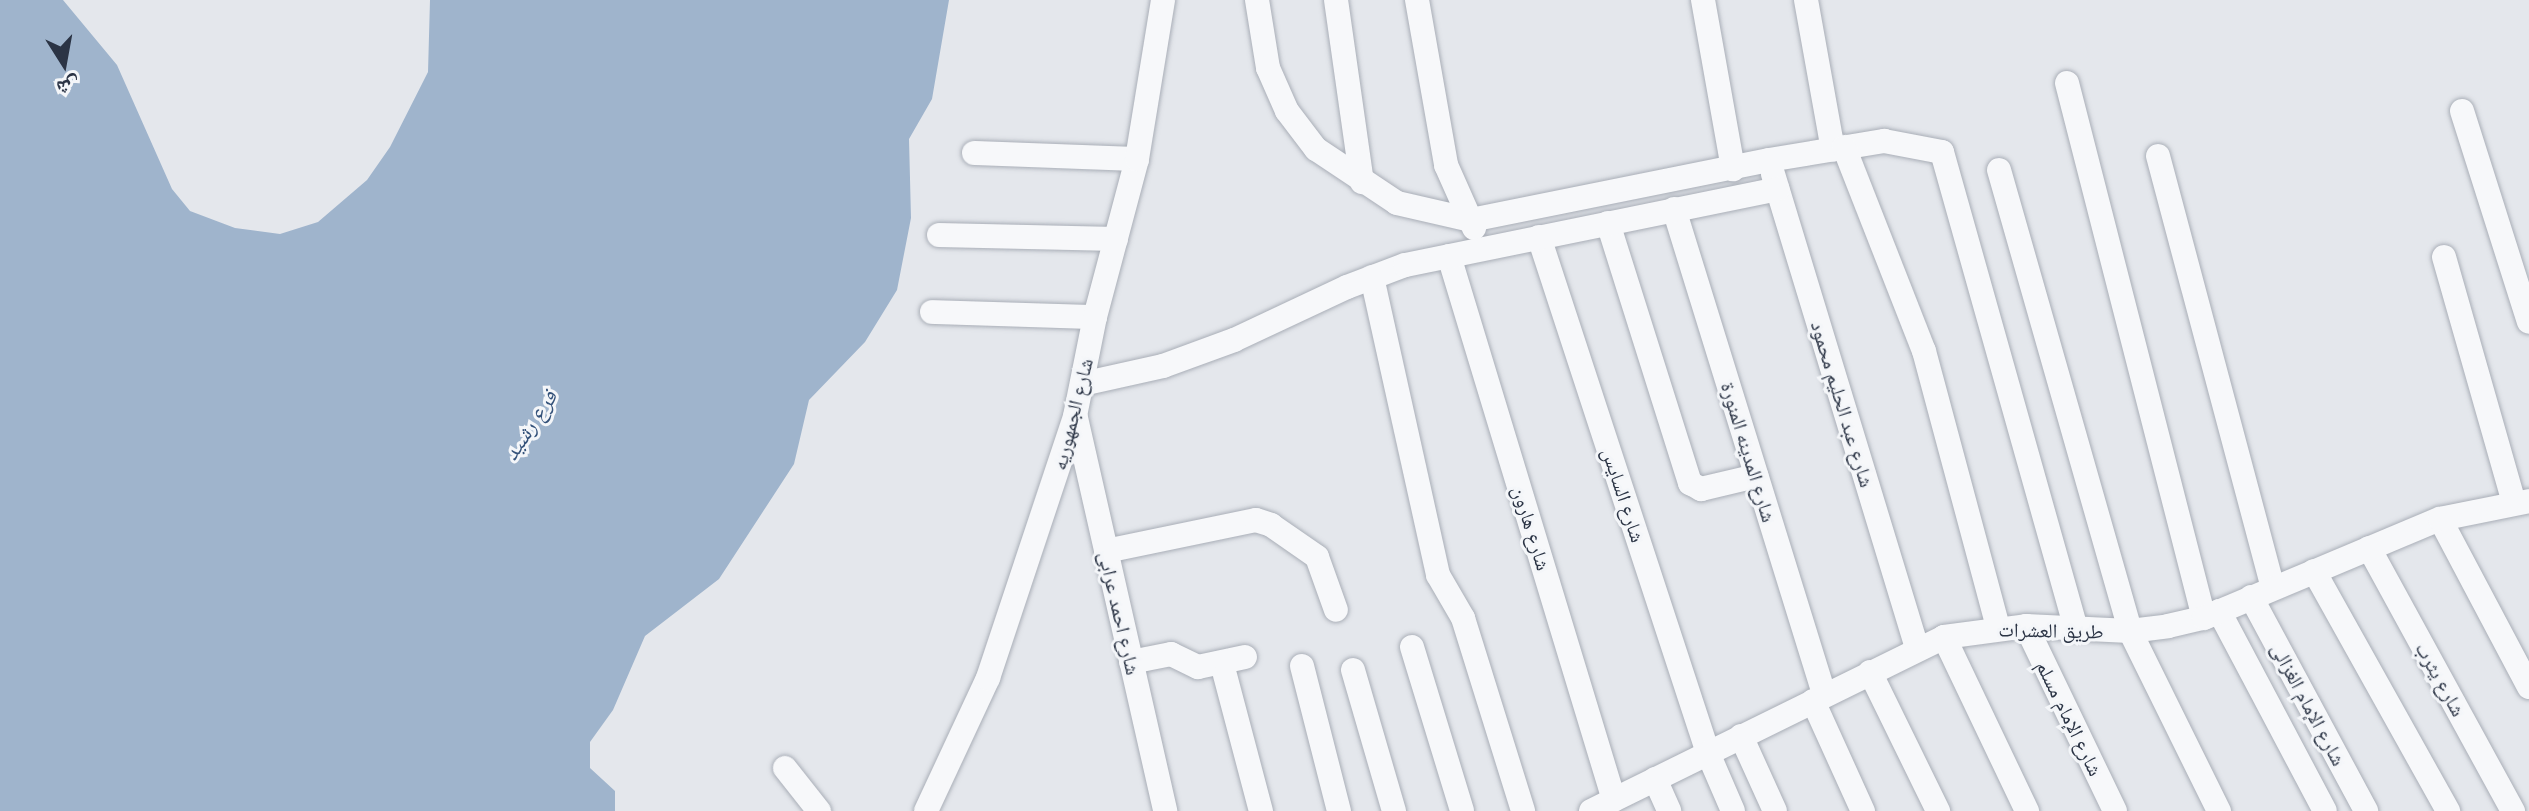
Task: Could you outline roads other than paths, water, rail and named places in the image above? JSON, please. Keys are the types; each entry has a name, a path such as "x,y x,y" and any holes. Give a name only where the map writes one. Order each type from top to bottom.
{"street":[{"name":"شارع الجمهوريه","path":"926,811 988,678 1075,416 1095,317 1137,159 1163,0"},
{"path":"1257,0 1268,68 1287,111 1316,149 1397,203 1471,220 1838,148 1895,141 1936,149 1946,158 2076,630"},
{"path":"1336,0 1362,182"},
{"path":"1417,0 1446,165 1481,250"},
{"path":"1703,0 1733,169"},
{"path":"1806,0 1838,148 1924,351 1998,627"},
{"path":"2067,83 2211,615 2325,811"},
{"path":"2462,111 2529,322"},
{"path":"974,153 1137,159"},
{"name":"شارع الإمام الغزالى","path":"2158,156 2262,593 2366,811"},
{"name":"شارع عبد الحليم محمود","path":"1769,160 1917,649"},
{"path":"1999,170 2130,631 2219,811"},
{"path":"1082,384 1163,366 1234,340 1405,265 1777,189"},
{"name":"شارع المدينه المنورة","path":"1674,209 1756,476 1819,698 1863,811"},
{"path":"1608,223 1690,483 1701,489 1756,476"},
{"path":"939,235 1116,239"},
{"name":"شارع السايس","path":"1539,237 1708,753 1733,811"},
{"name":"شارع هارون","path":"1449,256 1602,807"},
{"path":"2444,257 2521,502"},
{"path":"1372,277 1438,575 1463,618 1523,811"},
{"path":"932,312 1095,317"},
{"name":"شارع احمد عرابى","path":"1075,416 1165,811"},
{"name":"طريق العشرات","path":"1602,807 1944,637 1998,627 2026,626 2130,631 2211,615 2440,519 2521,502"},
{"path":"2440,519 2529,687"},
{"path":"1106,551 1240,520 1256,520 1271,525 1317,557 1336,610"},
{"name":"شارع يثرب","path":"2369,548 2513,811"},
{"path":"2314,571 2448,811"},
{"name":"شارع الإمام مسلم","path":"2026,626 2115,811"},
{"path":"1944,637 2027,811"},
{"path":"1412,647 1462,811"},
{"path":"1131,662 1171,654 1198,667 1245,657"},
{"path":"1302,666 1339,811"},
{"path":"1353,670 1394,811"},
{"path":"1870,672 1938,811"},
{"path":"1225,675 1261,811"},
{"path":"1741,736 1775,811"},
{"path":"785,768 819,811"},
{"path":"1655,779 1669,811"}],"water":[{"name":"فرع رشيد","path":"0,0 63,0 117,65 172,189 190,211 235,228 280,234 318,222 367,180 390,147 428,72 430,0 949,0 932,99 909,139 911,218 897,290 865,342 809,400 794,464 719,579 645,636 613,710 590,742 590,768 615,791 615,811 0,811"}]}
